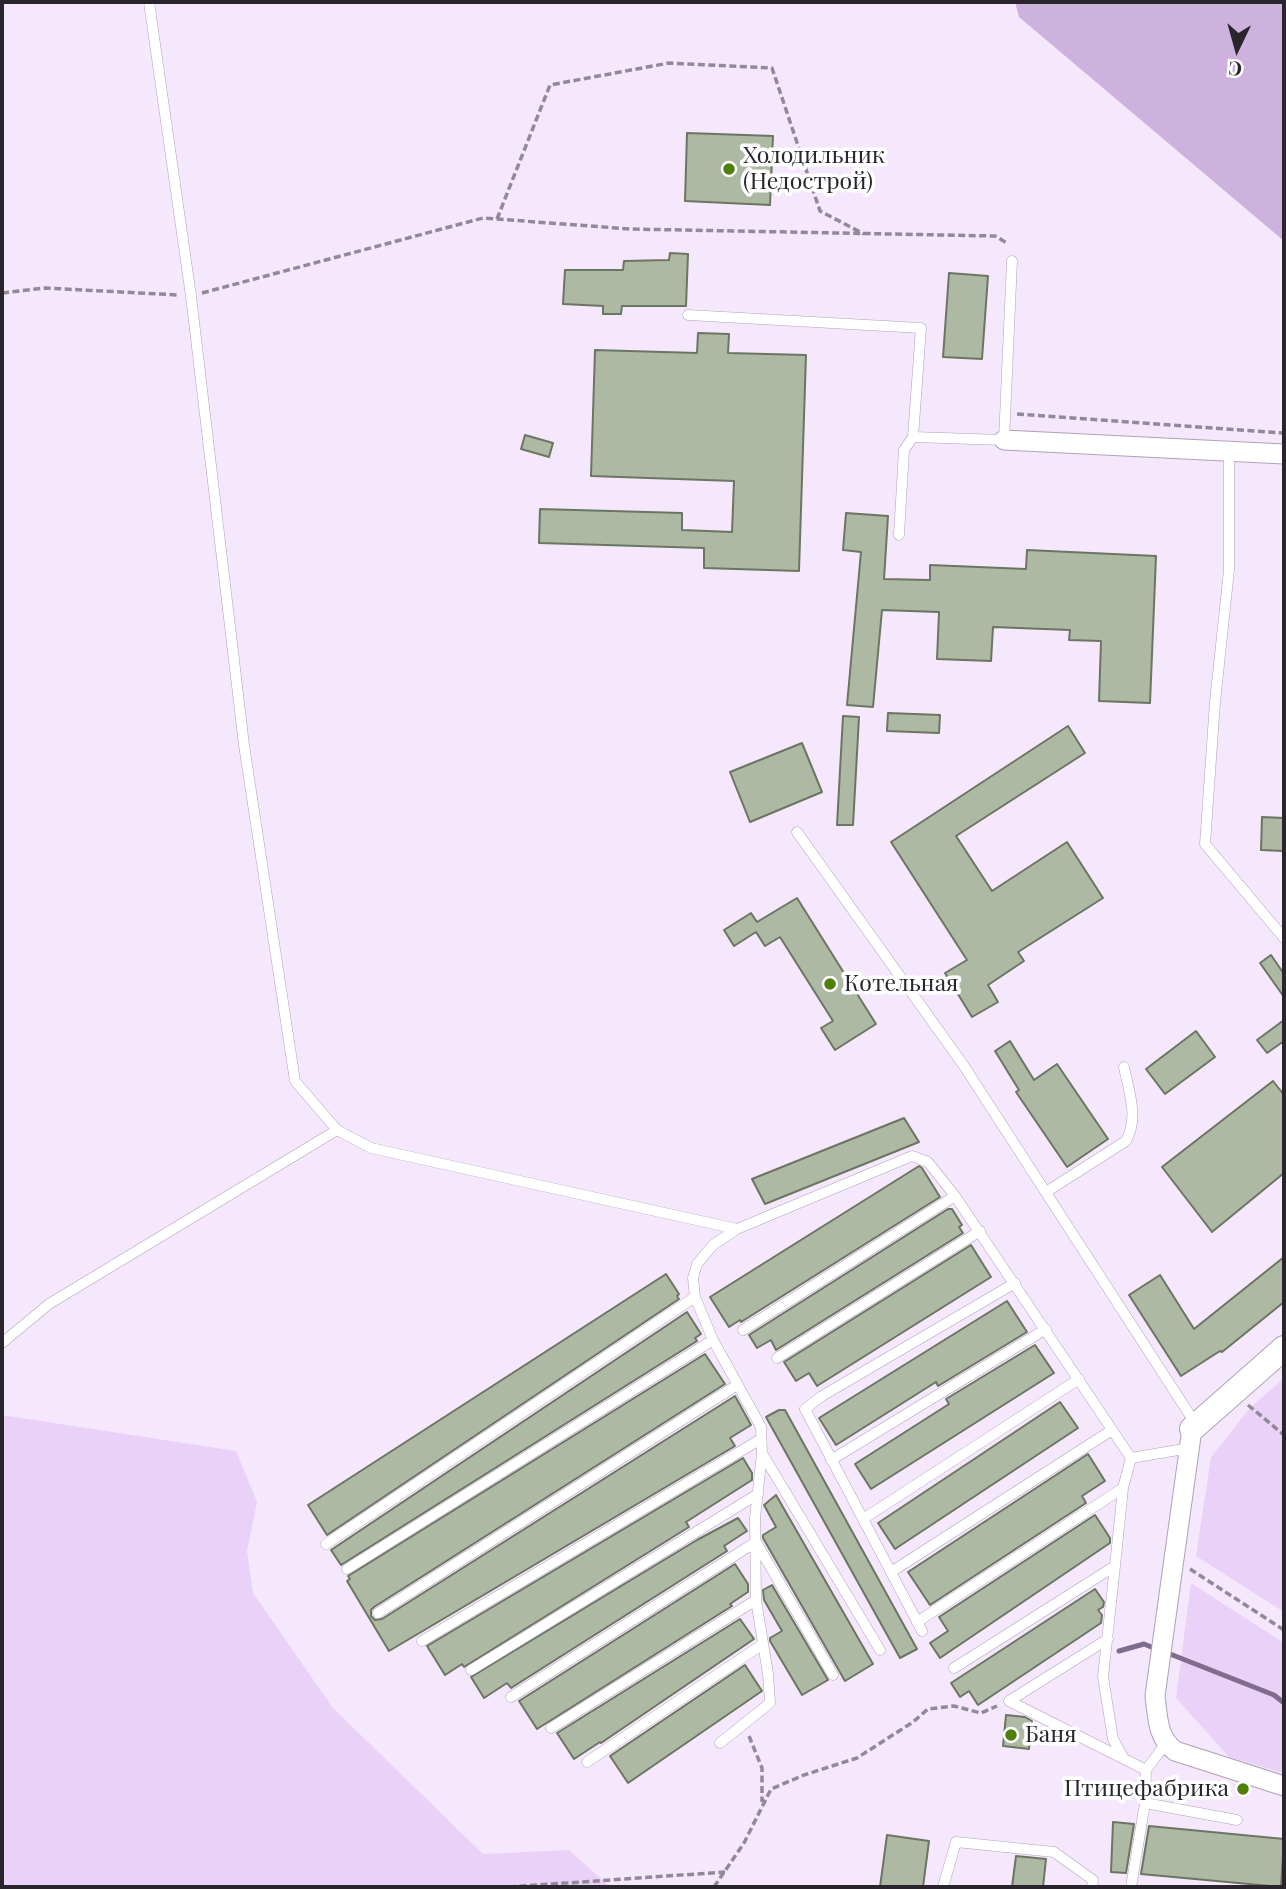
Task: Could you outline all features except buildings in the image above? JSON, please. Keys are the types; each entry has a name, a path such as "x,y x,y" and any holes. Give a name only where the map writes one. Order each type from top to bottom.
{"street":[{"path":"1004,440 1284,454"},
{"path":"1284,1348 1234,1392 1193,1434 1155,1696 1159,1731 1175,1751 1284,1786"}],"lane":[{"path":"149,2 191,296 244,745 295,1081 337,1130 371,1148 737,1229"},
{"path":"913,437 1004,440 1012,261"},
{"path":"688,315 921,328 913,437 904,450 899,535"},
{"path":"1229,452 1229,570 1215,702 1205,844 1284,938"},
{"path":"797,832 964,1066 1046,1192 1193,1434 1131,1458"},
{"path":"1046,1192 1126,1141 1132,1130 1134,1116 1124,1067"},
{"path":"2,1343 49,1304 337,1130"},
{"path":"720,1743 770,1703 756,1600 761,1427 713,1340 695,1297 693,1278 697,1264 713,1245 737,1229 912,1156 928,1162 955,1196 1131,1458 1123,1488 1103,1677 1113,1739 1124,1759"},
{"path":"743,1330 955,1196"},
{"path":"777,1359 980,1231"},
{"path":"1015,1283 822,1396 805,1409 831,1461 920,1626 1123,1488"},
{"path":"326,1544 695,1297"},
{"path":"831,1461 1046,1329"},
{"path":"347,1569 713,1340"},
{"path":"863,1519 1079,1379"},
{"path":"378,1613 737,1385"},
{"path":"891,1572 1112,1430"},
{"path":"422,1641 761,1439"},
{"path":"762,1453 880,1650"},
{"path":"471,1670 758,1494"},
{"path":"756,1542 833,1675"},
{"path":"510,1697 756,1542"},
{"path":"954,1668 1115,1566"},
{"path":"551,1728 756,1600"},
{"path":"1009,1701 1108,1639"},
{"path":"587,1762 763,1644"},
{"path":"1009,1701 1146,1770"},
{"path":"1131,1887 1145,1803 1146,1770 1166,1743"},
{"path":"1145,1803 1237,1820"},
{"path":"943,1887 956,1842 1054,1852 1093,1880 1092,1887"}],"path":[{"path":"497,219 550,85 669,63 772,68 820,212 866,234"},
{"path":"2,293 46,288 191,296 483,218 630,229 995,236 1007,243"},
{"path":"1006,414 1284,433"},
{"path":"1234,1392 1284,1435"},
{"path":"1173,1559 1284,1630"},
{"path":"714,1887 744,1843 771,1788 804,1774 858,1758 928,1709 954,1706 981,1713 1009,1701"},
{"path":"743,1725 762,1768 762,1807"},
{"path":"509,1887 725,1872"}],"shaded area":[{"path":"1015,2 1284,2 1284,241 1019,17"},
{"path":"1284,1378 1284,1612 1196,1556 1211,1457 1250,1408"},
{"path":"2,1415 236,1451 257,1502 247,1551 253,1593 333,1708 483,1854 569,1850 610,1887 2,1887"},
{"path":"1191,1583 1284,1643 1284,1773 1229,1757 1176,1698"}],"waterway":[{"path":"1119,1651 1144,1644 1156,1649"},
{"path":"1165,1652 1274,1695 1284,1703"}],"place":[{"name":"Холодильник (Недострой)","path":"729,169"},
{"name":"Котельная","path":"830,984"},
{"name":"Баня","path":"1011,1735"},
{"name":"Птицефабрика","path":"1243,1789"}]}
